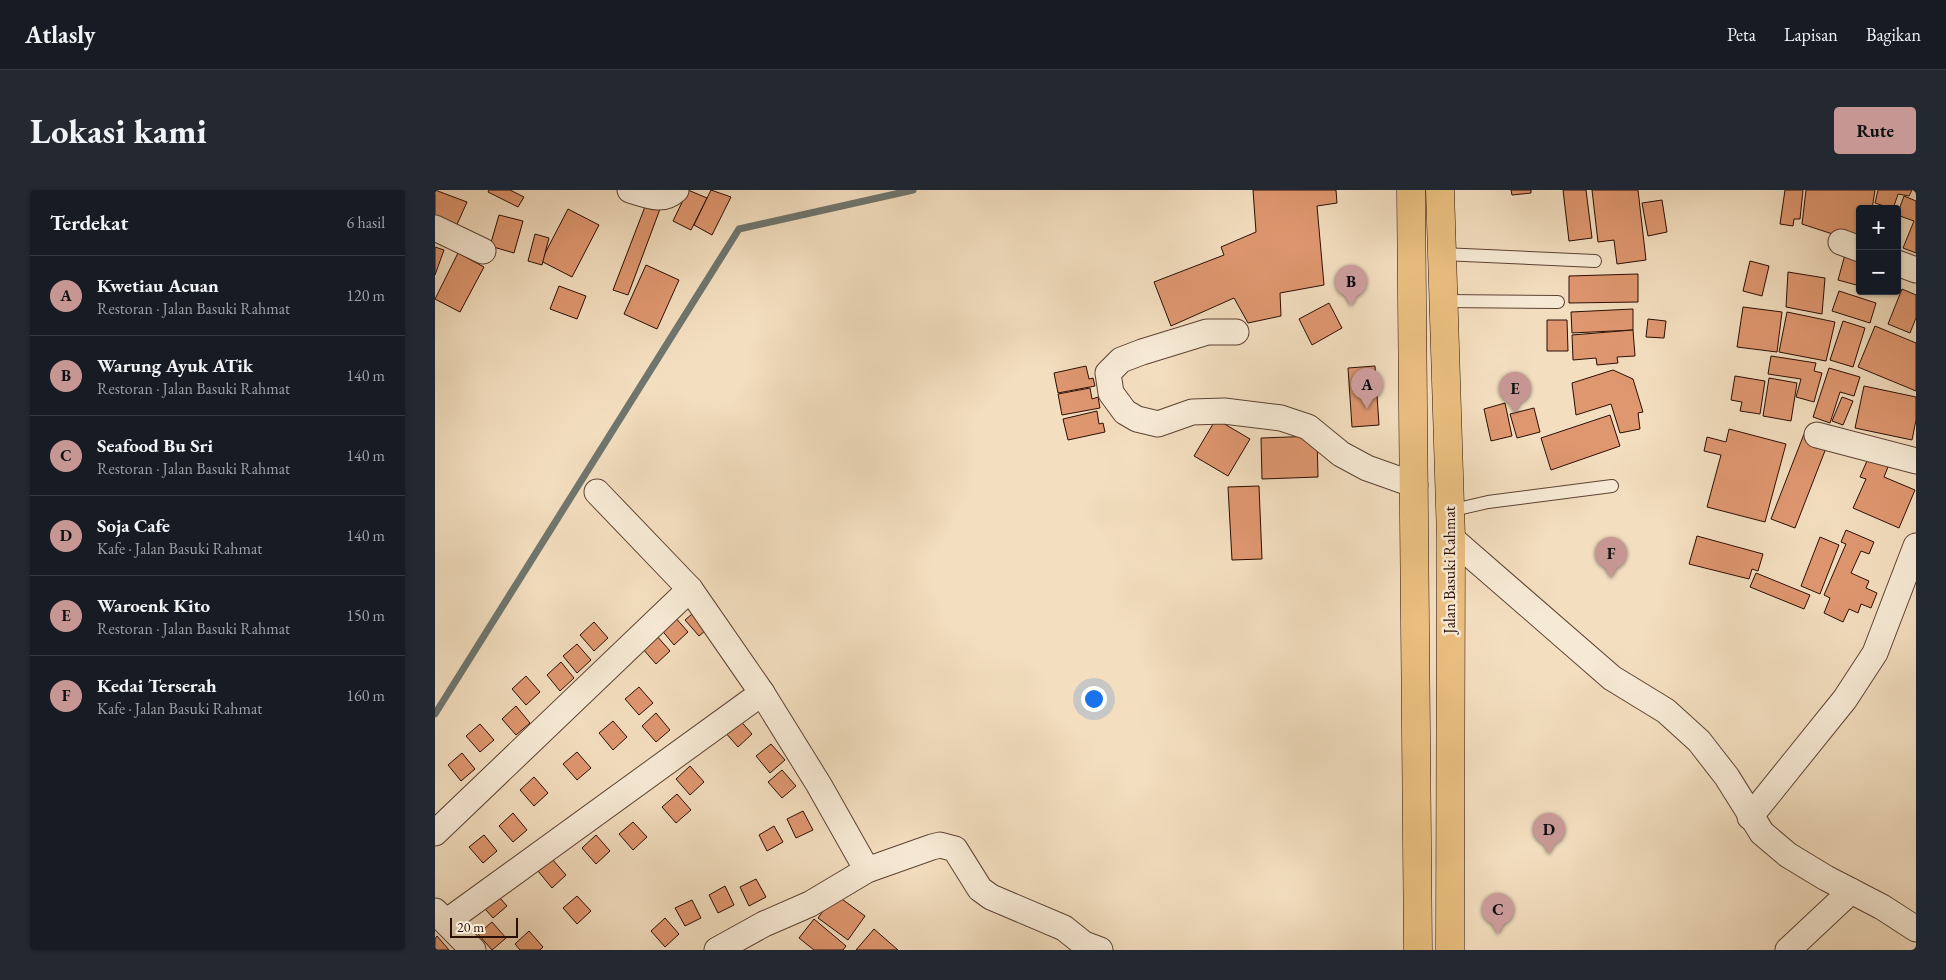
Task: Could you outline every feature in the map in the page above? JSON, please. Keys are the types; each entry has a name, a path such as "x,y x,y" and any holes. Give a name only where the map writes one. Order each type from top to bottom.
{"highway":[{"name":"Jalan Basuki Rahmat","path":"1411,190 1418,950"},
{"name":"Jalan Basuki Rahmat","path":"1440,190 1451,538 1450,950"}],"street":[{"path":"630,190 657,198 669,197 676,190"},
{"path":"435,228 483,251"},
{"path":"1901,264 1916,270"},
{"path":"1236,332 1207,332 1121,360 1108,372 1111,393 1125,412 1137,419 1158,424 1192,412 1224,411 1294,422 1308,427 1341,454 1367,468 1415,485"},
{"path":"1817,435 1916,461"},
{"path":"597,492 690,589 761,693 819,785 867,870"},
{"path":"1451,538 1612,678 1666,711 1699,741 1727,777 1762,833 1788,856 1882,906 1916,929"},
{"path":"1751,817 1845,699 1870,660 1914,558"},
{"path":"435,833 690,589"},
{"path":"473,950 440,916 761,693"},
{"path":"717,950 764,924 809,904 867,870 932,847 948,846 955,849 980,889 991,897 1064,928 1089,948"},
{"path":"1788,950 1851,891"}],"lane":[{"path":"1442,254 1595,261"},
{"path":"1444,301 1558,302"},
{"path":"1449,511 1488,502 1612,486"}],"building":[{"path":"435,190 467,202 455,229 435,221"},
{"path":"489,190 510,190 524,197 518,207 488,192"},
{"path":"688,190 707,198 691,230 673,221"},
{"path":"711,190 731,197 712,235 694,225"},
{"path":"1253,190 1336,190 1337,203 1317,206 1324,285 1280,293 1281,316 1248,323 1234,298 1171,326 1154,282 1224,255 1221,247 1256,232"},
{"path":"1511,190 1531,190 1531,193 1512,195"},
{"path":"1563,190 1586,190 1592,238 1569,241"},
{"path":"1592,190 1638,190 1646,260 1617,264 1614,240 1598,242"},
{"path":"1785,190 1803,190 1800,219 1794,219 1793,226 1780,224"},
{"path":"1806,190 1875,190 1873,205 1856,205 1856,242 1802,224"},
{"path":"1878,190 1912,190 1909,196 1898,194 1894,205 1875,203"},
{"path":"1904,196 1916,201 1916,253 1903,248 1914,221 1901,216 1901,205"},
{"path":"1662,200 1667,232 1648,236 1642,203"},
{"path":"646,204 660,209 628,295 613,290"},
{"path":"568,209 599,225 572,277 541,261"},
{"path":"499,215 523,221 514,253 490,246"},
{"path":"535,234 549,238 542,265 528,261"},
{"path":"435,247 444,250 435,275"},
{"path":"1846,251 1856,253 1856,285 1838,280"},
{"path":"458,253 484,267 460,312 435,299"},
{"path":"1750,261 1769,266 1762,296 1743,291"},
{"path":"646,265 679,280 657,329 624,314"},
{"path":"1788,272 1825,278 1822,314 1786,307"},
{"path":"1638,274 1638,302 1569,303 1569,276"},
{"path":"559,286 586,296 577,319 550,309"},
{"path":"1902,289 1916,295 1916,318 1910,333 1888,324"},
{"path":"1839,291 1876,303 1870,323 1832,311"},
{"path":"1329,303 1342,328 1312,345 1299,319"},
{"path":"1743,307 1782,312 1777,352 1737,347"},
{"path":"1633,309 1633,330 1572,333 1571,312"},
{"path":"1787,312 1835,322 1826,361 1779,352"},
{"path":"1648,319 1666,321 1664,338 1646,337"},
{"path":"1547,320 1567,320 1568,351 1547,351"},
{"path":"1843,321 1865,328 1853,367 1830,360"},
{"path":"1875,326 1916,343 1916,391 1858,367"},
{"path":"1633,330 1635,356 1617,357 1618,363 1597,365 1596,358 1573,360 1572,335"},
{"path":"1771,356 1816,363 1814,371 1822,373 1814,402 1796,397 1801,379 1768,374"},
{"path":"1086,366 1089,379 1093,378 1095,386 1058,393 1054,373"},
{"path":"1375,366 1379,425 1352,427 1348,368"},
{"path":"1829,368 1860,377 1854,396 1840,392 1830,423 1813,417"},
{"path":"1613,370 1633,379 1643,412 1638,413 1640,429 1620,433 1611,404 1576,415 1572,383"},
{"path":"1735,376 1765,381 1760,414 1740,411 1742,402 1731,400"},
{"path":"1769,378 1797,383 1791,421 1763,416"},
{"path":"1864,386 1916,397 1916,420 1912,440 1855,428"},
{"path":"1090,388 1092,399 1098,397 1100,408 1062,415 1058,394"},
{"path":"1842,397 1853,401 1843,425 1832,421"},
{"path":"1505,403 1512,436 1491,441 1484,409"},
{"path":"1534,408 1540,432 1517,438 1510,414"},
{"path":"1097,411 1099,424 1103,423 1105,432 1068,440 1063,419"},
{"path":"1610,415 1620,446 1551,470 1541,438"},
{"path":"1216,419 1250,439 1228,476 1194,456"},
{"path":"1729,429 1786,444 1765,522 1707,507 1721,455 1704,451 1707,437 1726,442"},
{"path":"1804,434 1828,443 1795,528 1771,519"},
{"path":"1317,436 1318,477 1262,479 1261,438"},
{"path":"1870,454 1890,462 1884,477 1915,490 1899,528 1853,508 1866,479 1860,477"},
{"path":"1259,486 1262,559 1232,560 1228,487"},
{"path":"1846,530 1874,542 1869,554 1861,551 1851,573 1869,581 1866,588 1877,593 1871,608 1861,604 1858,613 1849,609 1843,622 1824,613 1830,598 1824,595 1846,544 1841,542"},
{"path":"1697,536 1763,554 1758,571 1752,569 1749,579 1689,564"},
{"path":"1820,537 1839,545 1820,594 1801,586"},
{"path":"1756,573 1810,595 1804,609 1750,587"},
{"path":"699,608 713,624 699,636 685,620"},
{"path":"674,616 688,632 674,645 660,628"},
{"path":"594,622 608,638 594,651 580,635"},
{"path":"656,635 670,651 656,664 642,648"},
{"path":"577,644 591,660 577,673 563,656"},
{"path":"561,662 574,678 560,691 547,675"},
{"path":"526,676 540,692 526,705 512,689"},
{"path":"639,687 653,703 639,715 625,699"},
{"path":"516,706 530,723 516,735 502,719"},
{"path":"656,713 670,730 656,742 642,726"},
{"path":"738,718 752,734 738,747 724,731"},
{"path":"613,721 627,737 613,750 599,733"},
{"path":"480,724 494,740 480,752 466,736"},
{"path":"771,744 785,760 770,773 756,756"},
{"path":"577,752 591,768 577,780 563,764"},
{"path":"462,753 475,769 461,781 448,765"},
{"path":"690,766 704,782 690,795 676,779"},
{"path":"782,770 796,786 782,798 768,782"},
{"path":"534,777 548,793 534,806 520,790"},
{"path":"677,794 691,810 676,823 662,807"},
{"path":"803,811 813,830 796,838 787,819"},
{"path":"513,813 527,830 513,842 499,826"},
{"path":"633,822 647,837 633,850 619,834"},
{"path":"774,826 783,842 767,851 759,835"},
{"path":"484,835 497,851 483,863 469,847"},
{"path":"596,835 610,851 596,864 582,848"},
{"path":"552,859 566,875 552,888 538,871"},
{"path":"756,879 766,897 749,906 740,887"},
{"path":"725,886 734,905 718,913 709,895"},
{"path":"493,890 507,906 493,918 479,902"},
{"path":"835,894 865,916 848,940 818,918"},
{"path":"577,896 591,911 577,924 563,908"},
{"path":"692,900 701,918 685,926 675,908"},
{"path":"665,918 679,934 665,947 651,931"},
{"path":"814,919 846,946 843,950 814,950 799,938"},
{"path":"492,922 506,938 492,950 478,934"},
{"path":"874,929 898,950 856,950"},
{"path":"529,931 543,947 540,950 520,950 515,944"},
{"path":"437,936 449,950 435,950 435,939"}],"waterway":[{"path":"435,714 739,229 913,190"}],"place":[{"name":"Warung Ayuk ATik","path":"1351,306"},
{"name":"Kwetiau Acuan","path":"1367,409"},
{"name":"Waroenk Kito","path":"1515,413"},
{"name":"Kedai Terserah","path":"1611,578"},
{"name":"Soja Cafe","path":"1549,854"},
{"name":"Seafood Bu Sri","path":"1498,934"}]}
